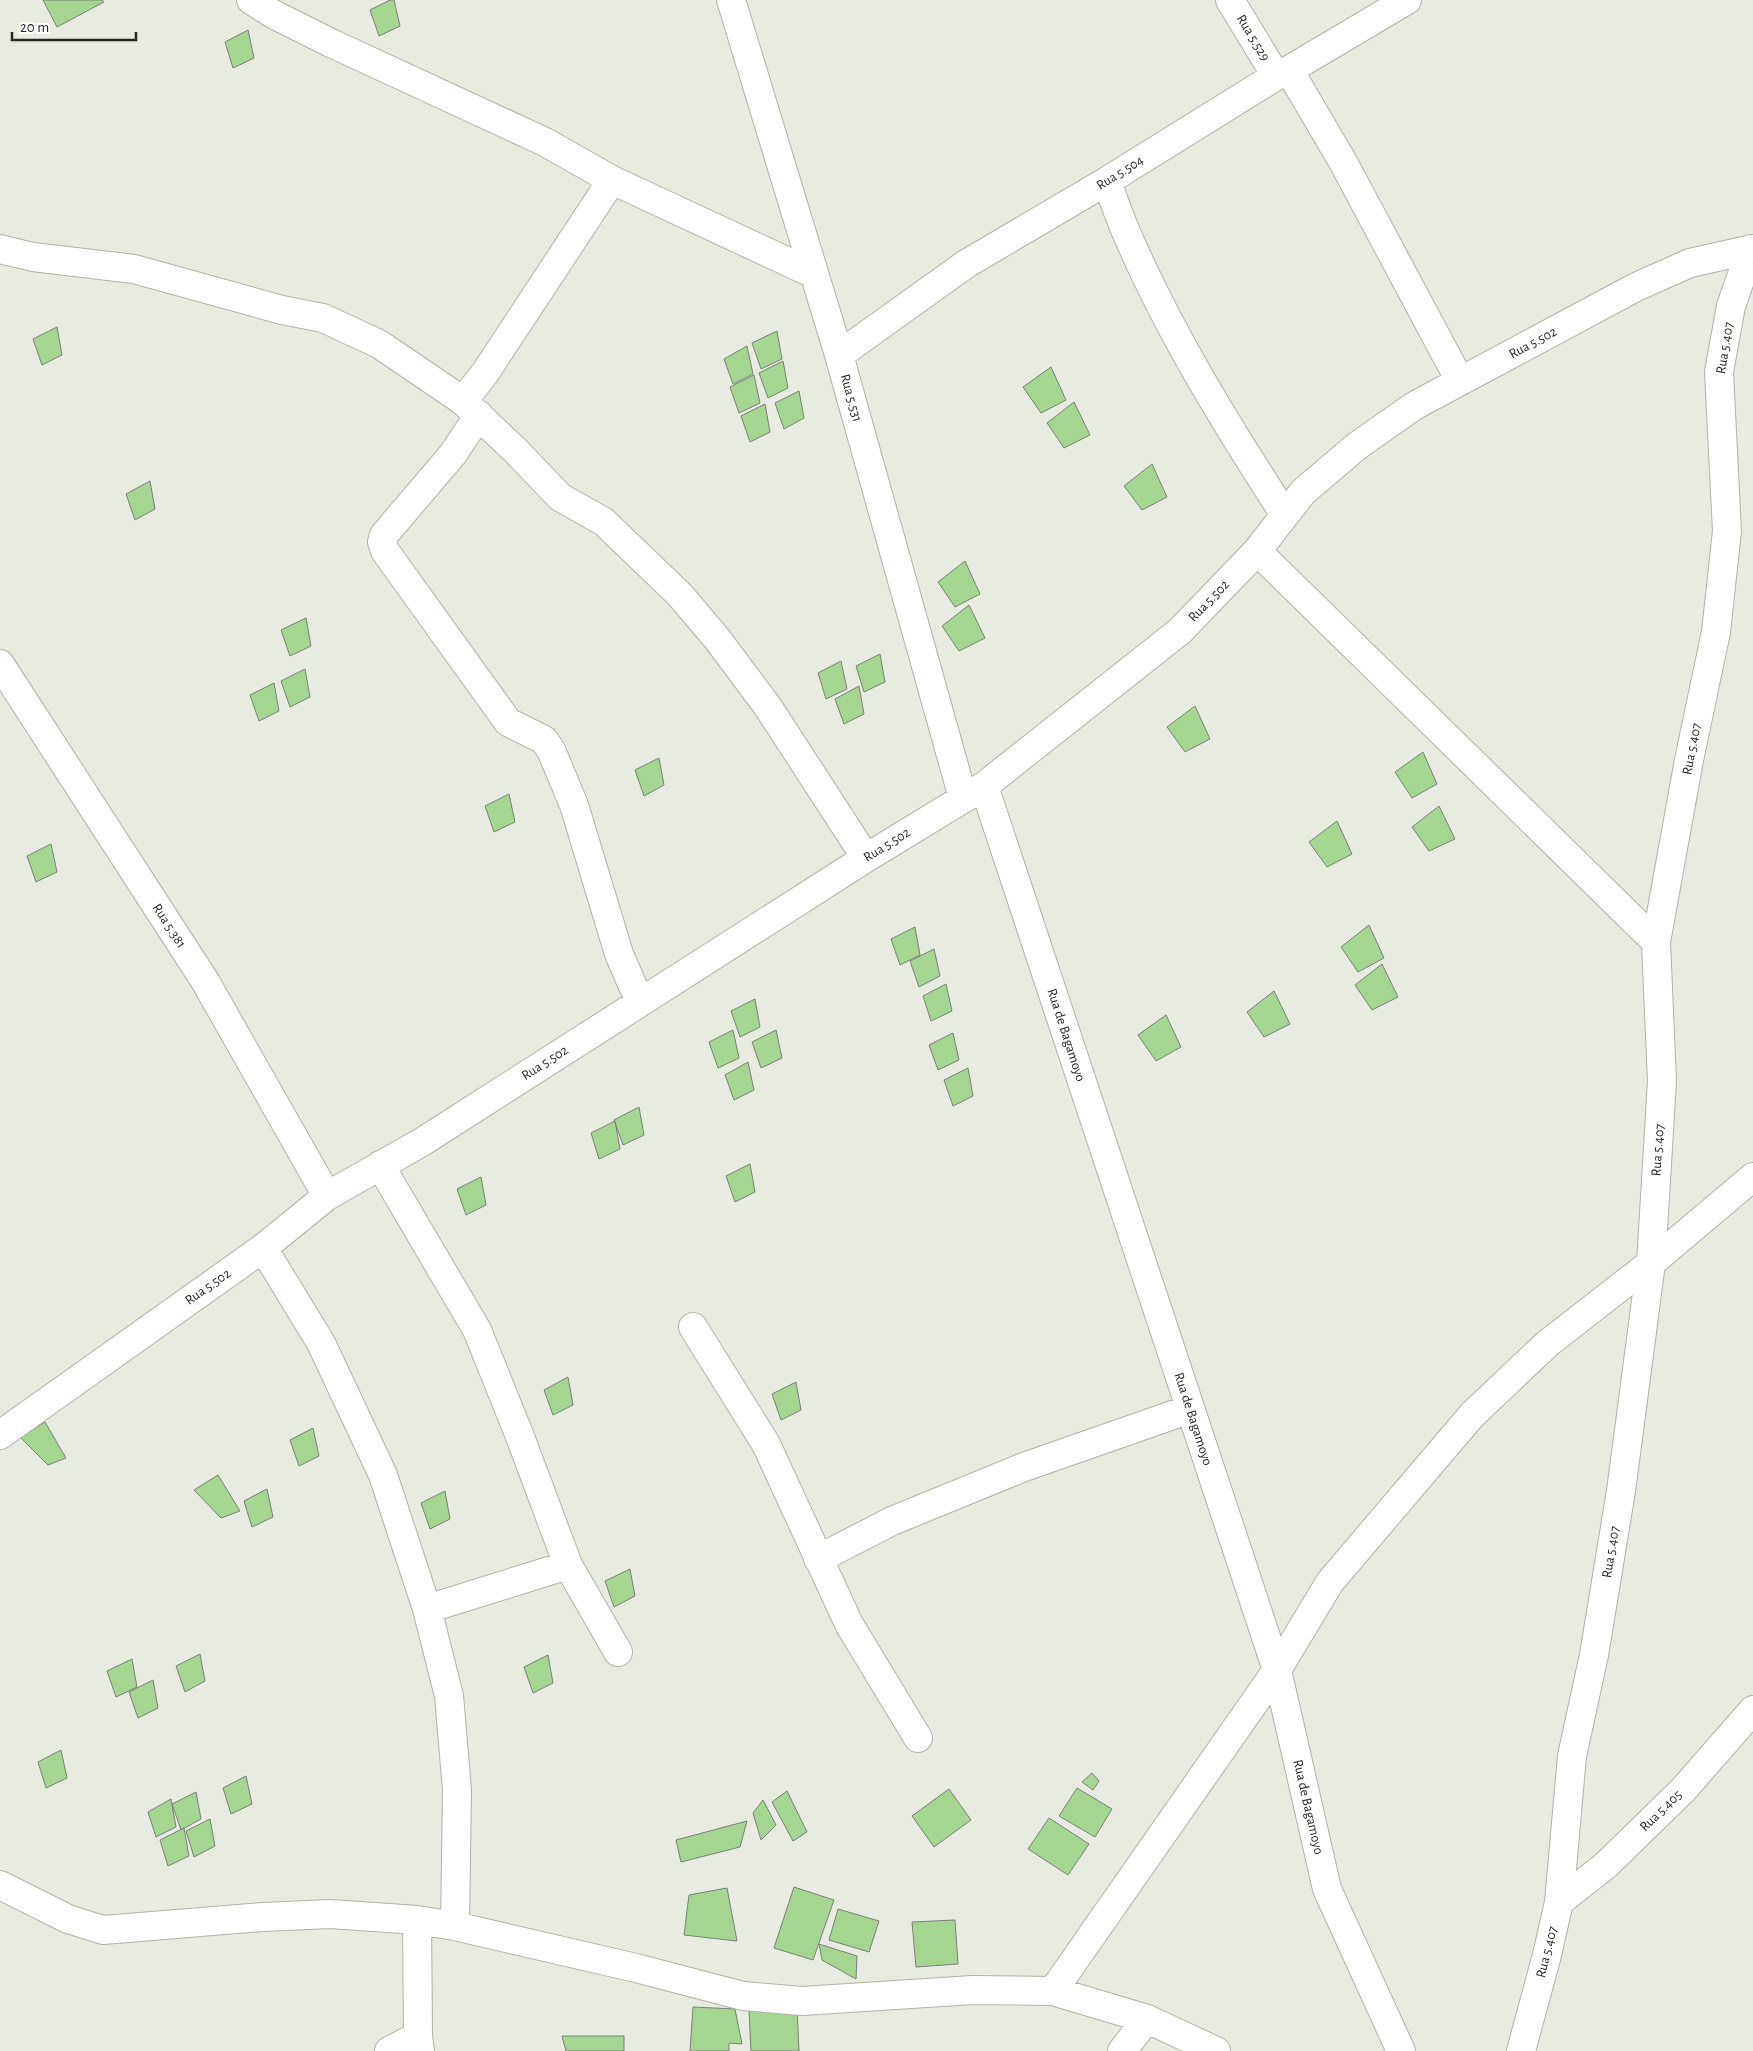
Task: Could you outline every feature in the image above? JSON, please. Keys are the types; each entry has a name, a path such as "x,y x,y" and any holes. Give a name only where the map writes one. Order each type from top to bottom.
{"street":[{"path":"251,0 273,14 331,43 545,142 612,180 814,274"},
{"name":"Rua 5.531","path":"731,0 973,792"},
{"name":"Rua 5.529","path":"1230,0 1343,162 1460,381"},
{"name":"Rua 5.504","path":"839,355 966,264 1107,181 1282,73 1407,0"},
{"path":"612,180 485,373 453,454 384,536 382,542 385,551 508,722 544,740 551,750 574,805 620,954 640,1002"},
{"path":"1107,181 1130,241 1172,326 1252,464 1285,515"},
{"path":"0,248 33,258 134,269 282,310 323,318 379,344 471,408 560,497 604,522 680,595 718,640 768,707 866,858"},
{"name":"Rua 5.502","path":"0,1435 263,1248 327,1196 422,1142 866,858 973,792 1180,631 1257,551 1303,492 1357,446 1414,406 1636,287 1690,263 1752,249"},
{"name":"Rua 5.407","path":"1521,2051 1559,1902 1572,1756 1594,1655 1620,1501 1651,1264 1662,1081 1656,942 1689,760 1716,632 1728,531 1719,372 1731,306 1752,249"},
{"path":"1257,551 1656,942"},
{"name":"Rua 5.381","path":"0,664 205,982 327,1196"},
{"name":"Rua de Bagamoyo","path":"973,792 1190,1409 1277,1670 1327,1889 1401,2051"},
{"path":"380,1165 477,1330 519,1434 568,1565 618,1652"},
{"path":"1053,1991 1277,1670 1330,1582 1472,1415 1547,1344 1651,1264 1753,1177"},
{"path":"263,1248 321,1343 383,1474 427,1609 450,1706 457,1790 455,1926"},
{"path":"693,1326 766,1444 849,1624 918,1738"},
{"path":"818,1559 892,1521 1024,1467 1190,1409"},
{"path":"427,1609 568,1565"},
{"name":"Rua 5.405","path":"1559,1902 1606,1864 1682,1790 1753,1710"},
{"path":"0,1885 68,1919 103,1930 263,1916 330,1914 417,1920 455,1926 636,1968 743,1996 802,2001 972,1990 1053,1991 1147,2019 1216,2051"},
{"path":"389,2051 419,2044 417,1920"},
{"path":"1122,2051 1147,2019"}],"building":[{"path":"43,0 102,0 104,2 57,27"},
{"path":"390,0 394,0 400,26 379,36 370,10"},
{"path":"248,30 254,58 233,68 225,42"},
{"path":"57,327 62,355 42,365 33,339"},
{"path":"777,331 782,359 761,369 752,343"},
{"path":"747,346 753,374 733,384 724,359"},
{"path":"783,361 788,388 768,398 759,373"},
{"path":"1051,367 1066,400 1041,413 1023,387"},
{"path":"754,375 760,403 739,413 730,387"},
{"path":"799,391 804,418 784,429 775,403"},
{"path":"1074,402 1090,435 1064,448 1047,423"},
{"path":"765,404 770,432 750,442 741,416"},
{"path":"1152,464 1167,497 1142,510 1124,486"},
{"path":"150,481 155,509 135,520 126,494"},
{"path":"965,561 980,594 955,607 938,582"},
{"path":"969,605 985,638 959,651 942,626"},
{"path":"306,618 311,646 290,656 281,630"},
{"path":"880,654 885,682 864,692 856,666"},
{"path":"841,661 847,689 826,699 818,673"},
{"path":"305,669 310,697 290,707 281,681"},
{"path":"274,683 279,711 259,721 250,695"},
{"path":"859,686 864,714 844,724 835,699"},
{"path":"1195,706 1210,739 1185,752 1167,727"},
{"path":"1423,752 1437,784 1412,798 1395,772"},
{"path":"659,758 664,785 644,796 635,770"},
{"path":"509,794 515,822 494,832 485,806"},
{"path":"1439,806 1455,839 1429,851 1412,827"},
{"path":"1337,821 1352,854 1327,867 1309,842"},
{"path":"51,844 57,872 36,882 27,856"},
{"path":"1369,925 1384,958 1358,972 1341,947"},
{"path":"915,927 920,955 900,965 891,939"},
{"path":"934,949 940,976 919,987 910,961"},
{"path":"1382,964 1398,997 1372,1010 1355,985"},
{"path":"946,984 952,1011 931,1021 923,996"},
{"path":"1274,991 1290,1024 1264,1037 1247,1012"},
{"path":"755,999 760,1027 740,1037 731,1011"},
{"path":"1166,1015 1181,1047 1156,1061 1138,1035"},
{"path":"733,1030 739,1058 718,1068 709,1042"},
{"path":"776,1030 782,1058 761,1068 752,1042"},
{"path":"953,1033 959,1060 938,1070 929,1045"},
{"path":"748,1062 754,1090 734,1100 725,1075"},
{"path":"968,1068 973,1096 953,1106 944,1080"},
{"path":"639,1107 644,1135 623,1145 614,1120"},
{"path":"615,1121 620,1149 599,1159 591,1133"},
{"path":"750,1164 755,1192 735,1202 726,1176"},
{"path":"481,1177 486,1205 466,1215 457,1189"},
{"path":"568,1377 573,1405 553,1415 544,1390"},
{"path":"796,1382 801,1410 781,1420 772,1394"},
{"path":"45,1422 66,1458 48,1465 20,1437"},
{"path":"313,1428 319,1456 299,1466 290,1440"},
{"path":"218,1475 240,1511 221,1518 194,1490"},
{"path":"267,1489 273,1517 252,1527 244,1501"},
{"path":"445,1491 450,1519 430,1529 421,1503"},
{"path":"630,1569 635,1596 614,1607 605,1581"},
{"path":"200,1654 205,1681 185,1692 176,1666"},
{"path":"548,1655 553,1683 533,1693 524,1667"},
{"path":"132,1659 137,1687 116,1697 107,1671"},
{"path":"153,1680 158,1708 138,1718 129,1692"},
{"path":"61,1750 67,1778 46,1788 38,1762"},
{"path":"1092,1773 1099,1781 1093,1790 1082,1782"},
{"path":"246,1776 252,1804 231,1814 223,1788"},
{"path":"1077,1788 1112,1809 1095,1837 1059,1816"},
{"path":"949,1789 971,1820 934,1847 912,1816"},
{"path":"787,1791 807,1832 793,1841 772,1802"},
{"path":"196,1792 201,1819 181,1830 172,1804"},
{"path":"171,1799 176,1827 156,1837 148,1812"},
{"path":"763,1800 776,1825 761,1840 753,1813"},
{"path":"1049,1818 1089,1844 1068,1875 1028,1849"},
{"path":"210,1819 215,1846 194,1857 186,1831"},
{"path":"747,1821 740,1847 681,1862 676,1840"},
{"path":"184,1828 189,1856 168,1866 160,1840"},
{"path":"794,1887 834,1900 813,1960 774,1948"},
{"path":"727,1888 737,1941 684,1935 689,1895"},
{"path":"838,1909 879,1921 869,1952 829,1940"},
{"path":"955,1920 958,1964 916,1967 912,1922"},
{"path":"819,1944 857,1956 856,1979 822,1960"},
{"path":"693,2007 735,2009 742,2044 729,2043 729,2051 690,2051"},
{"path":"797,2008 799,2051 751,2051 749,2010"},
{"path":"562,2036 624,2036 624,2051 566,2051"}]}
